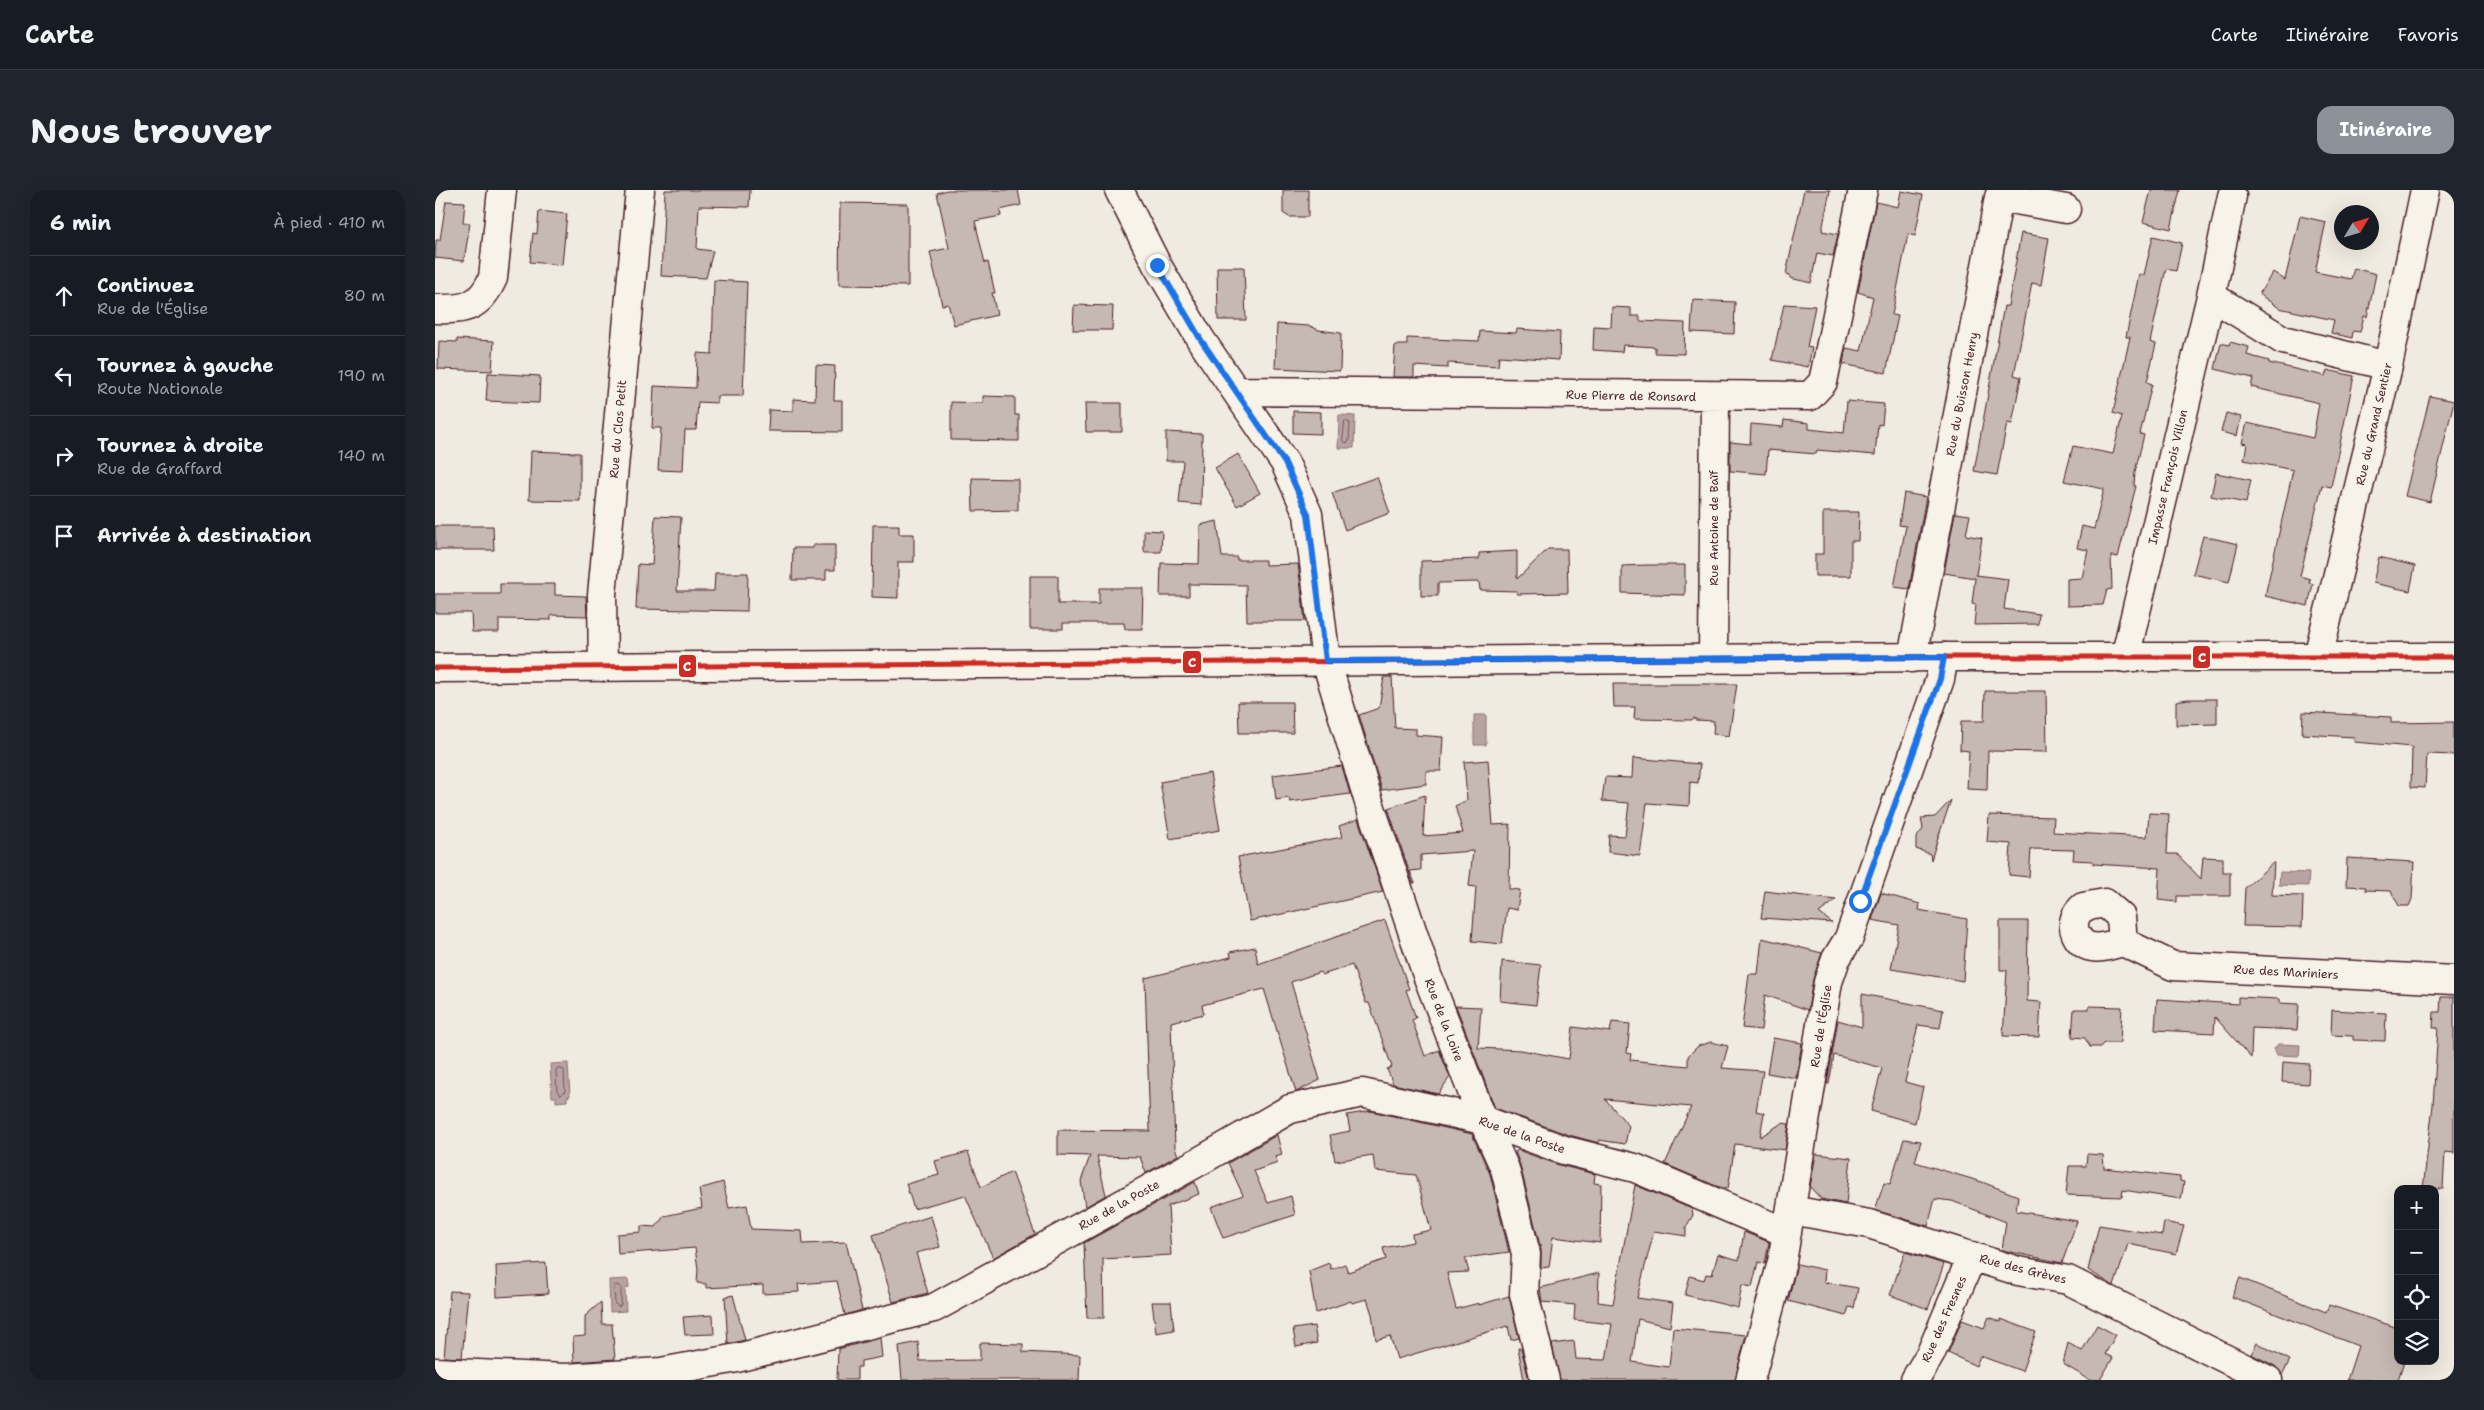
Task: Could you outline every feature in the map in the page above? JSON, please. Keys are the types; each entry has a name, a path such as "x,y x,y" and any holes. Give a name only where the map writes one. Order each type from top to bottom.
{"street":[{"path":"435,309 457,310 480,302 488,290 493,278 502,190"},
{"name":"Rue du Clos Petit","path":"603,667 602,595 640,190"},
{"name":"Rue de la Loire","path":"1119,190 1157,265 1201,340 1285,463 1308,514 1326,661 1368,799 1424,966 1483,1120 1505,1169 1526,1254 1524,1294 1545,1380"},
{"name":"Rue Pierre de Ronsard","path":"1236,391 1715,397 1810,396 1823,382 1863,190"},
{"name":"Rue du Grand Sentier","path":"2318,657 2388,366 2425,190"},
{"name":"Impasse François Villon","path":"2125,658 2211,296 2232,196"},
{"name":"Rue du Buisson Henry","path":"1913,658 1999,197 2066,209"},
{"path":"2211,296 2283,340 2388,366"},
{"name":"Rue Antoine de Baïf","path":"1713,659 1715,397"},
{"path":"435,668 1944,657 2454,657"},
{"name":"Rue de l'Église","path":"1750,1380 1782,1262 1827,982 1836,959 1849,938 1940,679 1944,657"},
{"name":"Rue des Mariniers","path":"2123,942 2173,966 2454,980"},
{"name":"Rue de la Poste","path":"435,1372 565,1378 661,1376 934,1308 1290,1109 1362,1093 1483,1120 1564,1150 1635,1168 1789,1222"},
{"name":"Rue des Grèves","path":"1789,1222 1879,1226 2018,1271 2068,1280 2268,1380"},
{"name":"Rue des Fresnes","path":"1915,1380 1931,1353 1972,1256"}],"water":[{"path":"1339,415 1355,416 1354,448 1338,448"},
{"path":"1474,715 1486,715 1486,745 1474,745"},
{"path":"2280,872 2309,873 2308,886 2279,885"},
{"path":"2278,1044 2300,1045 2299,1056 2277,1055 2274,1049"},
{"path":"568,1063 570,1096 567,1097 567,1101 556,1102 556,1097 552,1097 550,1064"},
{"path":"628,1279 629,1287 625,1289 626,1311 610,1312 609,1280"}],"building":[{"path":"665,190 750,190 749,207 699,206 697,249 713,251 706,278 661,276"},
{"path":"947,190 1018,190 1021,205 1000,210 1001,216 975,221 985,263 988,262 995,293 992,293 997,315 954,325 948,304 942,305 930,252 949,248 937,193"},
{"path":"1283,190 1308,190 1308,217 1289,217 1283,213"},
{"path":"1804,190 1830,190 1822,231 1838,234 1833,256 1817,253 1811,283 1790,278 1790,275 1786,274"},
{"path":"2151,190 2180,190 2171,229 2143,222"},
{"path":"1901,191 1923,195 1915,236 1908,234 1892,315 1898,316 1886,373 1843,364 1846,348 1861,351 1873,297 1858,292 1876,202 1898,207"},
{"path":"446,201 465,202 463,223 470,223 464,261 435,258 436,240 440,240"},
{"path":"840,203 908,204 908,286 839,285"},
{"path":"539,211 567,214 562,265 530,262 533,233 537,234"},
{"path":"2300,216 2326,222 2315,272 2351,279 2354,268 2376,274 2367,317 2364,316 2360,332 2353,331 2352,338 2331,333 2334,320 2279,308 2259,294 2273,272 2285,280"},
{"path":"2021,233 2049,238 2041,285 2032,283 2014,375 2021,377 2012,424 2007,423 1997,475 1974,471 2004,306 2008,306"},
{"path":"2153,236 2182,243 2176,271 2166,269 2150,342 2156,344 2147,382 2152,384 2140,434 2144,435 2135,472 2134,486 2136,486 2118,557 2111,556 2112,589 2107,590 2103,605 2067,606 2067,579 2082,578 2088,550 2077,548 2082,526 2094,529 2104,489 2064,481 2073,446 2113,454 2122,416 2113,413 2130,337 2126,337 2139,274 2144,275"},
{"path":"1217,267 1244,267 1246,320 1218,320"},
{"path":"714,280 747,282 743,396 717,396 717,403 698,402 696,430 685,430 683,471 658,470 661,428 652,428 654,386 696,388 697,353 712,354"},
{"path":"1693,300 1735,302 1734,334 1691,332"},
{"path":"1784,304 1815,306 1807,347 1812,348 1808,367 1772,360"},
{"path":"1074,305 1113,306 1112,330 1073,330"},
{"path":"1612,307 1631,308 1631,316 1640,316 1640,321 1685,323 1684,354 1655,353 1655,347 1623,345 1622,352 1593,350 1594,326 1611,327"},
{"path":"1277,324 1310,326 1319,330 1341,333 1340,371 1275,368"},
{"path":"1517,329 1560,332 1559,360 1499,356 1498,366 1448,363 1448,368 1414,366 1414,377 1393,377 1395,345 1407,345 1407,338 1479,341 1480,331 1516,333"},
{"path":"457,339 494,341 492,371 438,369 439,341 457,342"},
{"path":"2230,342 2249,347 2247,355 2269,361 2269,363 2325,376 2327,370 2354,376 2331,487 2322,485 2300,576 2310,579 2309,583 2313,584 2308,606 2265,596 2293,470 2244,460 2247,444 2242,443 2247,423 2313,438 2319,403 2251,387 2253,378 2215,369 2221,343 2229,345"},
{"path":"816,365 835,366 834,400 842,400 842,432 768,431 769,410 793,411 793,399 815,400"},
{"path":"488,373 540,376 539,403 486,401"},
{"path":"983,396 1015,397 1015,415 1019,415 1019,441 951,440 951,402 983,403"},
{"path":"2430,396 2454,401 2430,502 2405,496"},
{"path":"1847,401 1884,404 1882,425 1878,424 1875,455 1817,450 1816,454 1768,450 1766,474 1730,471 1730,442 1750,444 1751,424 1783,427 1784,420 1809,423 1809,429 1844,433"},
{"path":"1085,403 1122,403 1122,432 1086,432"},
{"path":"1293,411 1321,412 1321,434 1293,433"},
{"path":"2226,413 2241,417 2237,436 2221,432"},
{"path":"1166,432 1202,434 1201,505 1179,503 1183,461 1166,461"},
{"path":"531,451 580,453 580,501 529,500"},
{"path":"1238,454 1260,493 1237,506 1215,468"},
{"path":"2216,473 2251,480 2246,503 2211,496"},
{"path":"1377,477 1390,513 1345,530 1332,493"},
{"path":"972,478 1018,479 1018,510 973,511"},
{"path":"1904,493 1926,497 1909,589 1894,587 1906,526 1899,525"},
{"path":"1823,512 1859,512 1858,541 1851,541 1851,576 1815,576 1815,554 1823,554"},
{"path":"1955,513 1970,515 1966,535 1982,538 1976,575 2008,579 2004,609 2039,614 2038,624 1974,625 1976,605 1972,604 1975,578 1944,573"},
{"path":"655,516 681,517 677,591 714,591 715,573 748,573 747,611 636,609 638,564 652,565"},
{"path":"1217,521 1222,557 1237,557 1237,560 1265,560 1265,565 1298,564 1305,621 1247,621 1246,585 1189,584 1189,596 1160,596 1161,563 1199,564 1200,525"},
{"path":"873,525 899,525 899,534 914,534 914,562 898,562 898,598 872,597"},
{"path":"435,526 493,526 494,550 435,550"},
{"path":"1144,530 1162,531 1161,552 1144,552"},
{"path":"2203,536 2238,544 2229,582 2193,574"},
{"path":"813,545 835,545 835,570 826,570 826,580 792,580 793,548 813,548"},
{"path":"1548,549 1567,549 1568,593 1517,594 1517,591 1480,590 1479,582 1438,583 1438,596 1421,596 1421,561 1479,559 1479,553 1517,551 1517,579"},
{"path":"2379,557 2415,566 2410,591 2373,583"},
{"path":"1685,565 1685,595 1622,593 1622,566"},
{"path":"1030,576 1058,576 1058,604 1099,604 1099,588 1143,588 1142,629 1125,629 1124,623 1063,623 1063,629 1030,629"},
{"path":"500,584 555,584 555,595 586,596 587,616 551,615 551,620 499,619 499,632 472,632 471,613 435,613 435,594 500,594"},
{"path":"1384,677 1392,677 1395,728 1416,729 1416,735 1443,737 1441,771 1426,771 1426,784 1382,790 1359,715 1379,708"},
{"path":"1613,684 1737,684 1729,736 1713,734 1714,721 1695,720 1695,718 1691,720 1634,719 1635,707 1614,707"},
{"path":"1985,691 2046,691 2047,752 1988,751 1987,790 1967,789 1969,751 1960,750 1961,721 1984,721"},
{"path":"2217,699 2217,724 2176,725 2176,701"},
{"path":"1238,702 1292,702 1293,733 1239,733"},
{"path":"2303,712 2391,717 2391,723 2454,722 2454,755 2427,754 2425,788 2411,787 2412,747 2354,742 2354,737 2302,734"},
{"path":"1633,758 1700,764 1698,783 1690,782 1689,806 1647,803 1640,856 1608,852 1609,835 1625,836 1629,803 1602,801 1605,777 1632,778"},
{"path":"1488,760 1493,825 1510,824 1509,889 1520,890 1517,910 1507,908 1502,944 1472,941 1476,887 1469,886 1473,851 1421,855 1421,870 1410,871 1415,883 1413,883 1388,808 1425,795 1423,836 1463,833 1455,806 1467,800 1464,762"},
{"path":"1342,766 1350,794 1290,802 1289,798 1276,800 1273,775"},
{"path":"1210,773 1220,830 1170,839 1160,782"},
{"path":"1951,800 1931,860 1930,854 1916,849 1916,838 1923,829 1921,818 1935,817"},
{"path":"2149,813 2169,814 2167,854 2177,854 2201,879 2203,857 2223,858 2223,872 2230,872 2230,896 2177,896 2177,902 2158,900 2160,868 2093,864 2093,861 2073,860 2074,850 2031,849 2029,877 2009,875 2011,844 1987,842 1989,815 2054,817 2053,832 2147,837"},
{"path":"1358,819 1383,892 1250,921 1238,857 1342,837 1339,826"},
{"path":"2347,858 2414,862 2412,899 2409,906 2399,906 2391,891 2365,890 2366,887 2346,886"},
{"path":"2274,862 2272,895 2303,896 2302,927 2243,926 2245,888"},
{"path":"1765,891 1836,900 1819,913 1832,923 1761,918"},
{"path":"1881,893 1920,904 1919,910 1967,919 1963,981 1891,969 1899,925 1872,920"},
{"path":"1385,920 1409,989 1406,990 1416,1018 1412,1020 1425,1056 1439,1050 1450,1077 1438,1094 1393,1084 1387,1069 1392,1067 1369,1003 1366,1003 1352,965 1322,975 1320,972 1291,982 1320,1080 1296,1092 1264,989 1202,1005 1204,1014 1171,1022 1175,1148 1178,1155 1146,1173 1140,1157 1097,1156 1106,1195 1085,1207 1081,1181 1090,1156 1058,1155 1058,1130 1150,1131 1145,978 1231,957 1230,952 1255,947 1258,964"},
{"path":"2000,921 2028,921 2027,1001 2041,1002 2039,1037 2003,1036 2007,970 2000,970"},
{"path":"1762,938 1822,953 1813,979 1808,1010 1765,995 1761,1030 1742,1028 1749,974 1758,974"},
{"path":"1502,961 1541,965 1536,1005 1500,1001"},
{"path":"1862,994 1943,1010 1940,1028 1918,1025 1905,1082 1923,1087 1915,1123 1871,1111 1882,1068 1834,1055 1829,1084 1827,1084 1838,1020 1862,1027"},
{"path":"2238,997 2279,999 2279,1003 2299,1004 2297,1030 2252,1028 2251,1058 2215,1017 2214,1033 2155,1030 2157,999 2238,1004"},
{"path":"2441,997 2454,997 2454,1153 2445,1152 2443,1189 2439,1189 2439,1185 2423,1185 2433,1105 2438,1028 2433,1028 2434,1012 2440,1012"},
{"path":"1456,1006 1481,1007 1478,1048 1521,1050 1569,1059 1573,1027 1610,1032 1612,1022 1630,1024 1627,1053 1631,1054 1630,1060 1688,1066 1688,1056 1698,1046 1711,1042 1728,1046 1722,1068 1763,1071 1756,1111 1764,1113 1760,1137 1782,1123 1789,1124 1785,1150 1735,1144 1728,1189 1716,1186 1665,1164 1691,1107 1605,1099 1629,1126 1625,1144 1599,1140 1599,1143 1569,1135 1495,1108"},
{"path":"2089,1006 2122,1007 2120,1043 2104,1043 2100,1047 2090,1047 2085,1038 2072,1037 2074,1009 2089,1009"},
{"path":"2332,1010 2386,1013 2385,1041 2353,1040 2353,1036 2331,1035"},
{"path":"1773,1038 1802,1043 1796,1078 1767,1073"},
{"path":"2283,1062 2309,1064 2308,1084 2282,1082"},
{"path":"1371,1111 1472,1134 1490,1174 1509,1252 1465,1258 1469,1272 1447,1273 1456,1309 1479,1303 1479,1305 1509,1296 1519,1338 1511,1340 1508,1326 1397,1359 1390,1336 1376,1340 1372,1314 1367,1299 1352,1303 1351,1301 1316,1313 1309,1271 1329,1263 1331,1269 1345,1264 1348,1272 1366,1266 1386,1259 1383,1248 1413,1242 1412,1234 1431,1230 1416,1175 1375,1171 1373,1155 1335,1161 1330,1135 1350,1131 1347,1115"},
{"path":"1277,1135 1282,1155 1275,1157 1278,1163 1254,1171 1268,1203 1291,1196 1295,1215 1223,1238 1211,1207 1243,1195 1228,1163"},
{"path":"1904,1139 1921,1141 1915,1162 1982,1182 2018,1196 2016,1211 2077,1221 2062,1263 2002,1250 2006,1222 1952,1201 1935,1199 1928,1226 1875,1210 1884,1183 1890,1184"},
{"path":"1518,1150 1559,1165 1595,1174 1594,1183 1601,1184 1600,1243 1553,1237 1549,1267 1541,1268 1541,1250 1515,1152"},
{"path":"968,1152 981,1187 1012,1172 1035,1234 993,1258 965,1195 914,1209 906,1184 939,1175 935,1161"},
{"path":"1816,1154 1851,1158 1846,1204 1821,1199 1810,1187"},
{"path":"2087,1154 2103,1155 2104,1168 2180,1177 2180,1181 2184,1182 2181,1199 2123,1190 2122,1197 2066,1195 2069,1166 2086,1166"},
{"path":"723,1182 729,1208 747,1205 751,1229 802,1231 803,1244 846,1242 862,1310 845,1315 837,1281 798,1284 799,1292 763,1294 763,1285 706,1288 706,1284 697,1283 698,1269 695,1248 618,1254 617,1234 641,1232 641,1226 656,1227 664,1216 702,1208 699,1189"},
{"path":"1195,1182 1199,1194 1168,1206 1171,1255 1103,1259 1104,1318 1087,1318 1084,1243"},
{"path":"1635,1185 1692,1209 1693,1215 1686,1227 1686,1236 1654,1231 1637,1298 1673,1303 1670,1327 1638,1319 1632,1362 1669,1367 1673,1328 1746,1335 1735,1380 1560,1380 1552,1344 1574,1341 1576,1359 1606,1360 1612,1324 1574,1320 1575,1305 1542,1302 1540,1288 1599,1273 1598,1302 1613,1304"},
{"path":"931,1216 940,1247 916,1253 928,1293 893,1302 873,1235"},
{"path":"2164,1222 2184,1226 2176,1254 2128,1244 2114,1286 2088,1270 2099,1225 2162,1235"},
{"path":"1744,1232 1769,1242 1765,1264 1758,1262 1752,1287 1742,1285 1738,1308 1685,1295 1690,1276 1704,1280 1706,1274 1712,1275 1718,1254 1739,1260"},
{"path":"1905,1252 1944,1264 1928,1309 1890,1295"},
{"path":"546,1263 548,1294 497,1297 496,1266"},
{"path":"1797,1264 1825,1270 1824,1282 1858,1288 1854,1308 1849,1307 1846,1316 1788,1301"},
{"path":"2240,1278 2326,1312 2329,1305 2394,1327 2394,1365 2403,1365 2398,1380 2347,1380 2358,1346 2232,1297"},
{"path":"450,1291 468,1292 462,1358 444,1357"},
{"path":"733,1295 745,1340 728,1344 725,1297"},
{"path":"601,1302 602,1324 612,1324 615,1359 574,1362 573,1337 585,1336 585,1316"},
{"path":"1152,1302 1171,1302 1174,1330 1156,1333"},
{"path":"713,1315 714,1334 685,1335 683,1317"},
{"path":"1989,1317 2001,1322 2001,1319 2036,1332 2022,1371 1980,1356 1976,1366 1948,1353 1962,1320 1984,1328"},
{"path":"2097,1325 2116,1335 2105,1354 2113,1358 2100,1380 2090,1380 2063,1364 2068,1343 2082,1351"},
{"path":"1314,1326 1317,1343 1296,1347 1293,1329"},
{"path":"880,1338 882,1357 861,1361 861,1367 857,1367 857,1380 837,1380 838,1349"},
{"path":"918,1342 920,1361 980,1360 980,1343 1023,1344 1023,1352 1080,1355 1079,1380 902,1380 899,1346"},
{"path":"2257,1343 2290,1360 2282,1375 2275,1366 2251,1354"},
{"path":"1518,1348 1521,1348 1529,1380 1524,1380"}],"transit line":[{"name":"C","path":"435,668 1944,657 2454,657"}],"route":[{"path":"1157,265 1201,340 1285,463 1308,514 1326,661 1944,657 1940,679 1860,901"}]}
